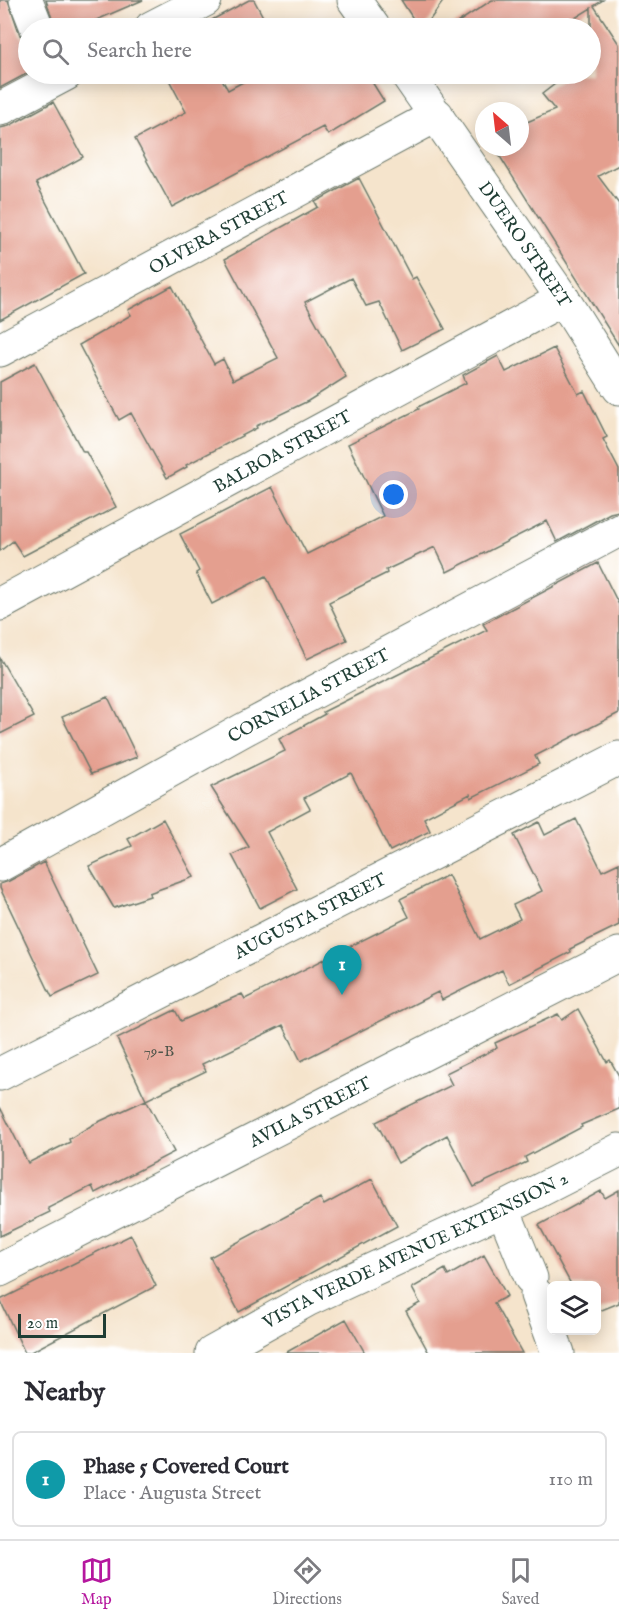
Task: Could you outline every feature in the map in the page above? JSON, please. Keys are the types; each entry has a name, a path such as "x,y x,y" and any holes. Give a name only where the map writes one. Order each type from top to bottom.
{"street":[{"path":"26,0 34,18"},
{"path":"170,18 205,0"},
{"path":"354,0 367,18"},
{"path":"0,109 44,84"},
{"name":"DUERO STREET","path":"414,84 564,298 619,388"},
{"name":"OLVERA STREET","path":"0,350 437,115"},
{"name":"BALBOA STREET","path":"0,604 564,298"},
{"name":"CORNELIA STREET","path":"0,865 243,730 619,530"},
{"name":"AUGUSTA STREET","path":"0,1074 619,758"},
{"name":"AVILA STREET","path":"0,1270 619,954"},
{"name":"VISTA VERDE AVENUE EXTENSION 2","path":"212,1353 306,1300 503,1209 619,1150"},
{"path":"503,1209 558,1353"}],"building":[{"path":"0,0 8,0 18,29 18,78 0,88"},
{"path":"46,0 143,0 101,18 52,18"},
{"path":"249,0 254,0 264,18 216,18"},
{"path":"401,0 444,0 431,18 413,18"},
{"path":"492,0 603,0 594,6 619,44 619,165 598,176 619,204 619,346 500,156 529,156 529,121 555,110 542,94 555,84 601,84 601,18 591,18 591,8 575,18 464,18"},
{"path":"171,84 225,84 228,90 239,84 373,84 384,101 328,135 323,127 172,207 135,139 186,112"},
{"path":"53,102 83,157 36,183 84,274 0,320 0,128 9,126"},
{"path":"359,178 412,279 416,277 445,329 402,350 379,302 366,306 351,278 305,302 346,377 308,401 256,426 257,428 186,465 187,467 167,478 131,413 119,420 79,345 131,315 128,310 172,286 214,364 223,359 233,380 278,358 225,259 318,207 315,202"},
{"path":"554,348 578,394 584,391 607,437 603,439 619,470 619,511 610,513 557,542 547,521 447,572 435,547 386,570 387,573 329,602 347,640 307,659 266,576 212,604 196,573 199,571 180,534 272,487 307,554 383,516 348,444 466,383 463,375 498,356 506,372"},
{"path":"35,363 116,507 23,556 13,541 0,551 0,382"},
{"path":"598,563 619,605 619,713 535,756 539,764 471,798 470,794 424,818 430,831 390,851 351,773 304,798 310,809 267,832 297,889 260,908 232,855 249,847 211,787 285,751 279,739 325,714 323,712 487,630 483,624"},
{"path":"0,658 34,717 0,734"},
{"path":"108,697 137,757 91,774 62,717"},
{"path":"163,819 194,877 149,893 150,896 114,908 89,866 132,846 128,839"},
{"path":"576,819 602,871 619,863 619,925 570,949 571,952 509,984 502,970 442,1000 438,992 301,1061 283,1025 202,1064 206,1071 146,1100 117,1039 175,1010 181,1021 242,994 245,999 409,917 400,899 448,875 480,939 520,919 513,905 542,891 514,835 539,822 545,835"},
{"path":"44,862 98,975 52,997 0,888 0,884"},
{"path":"578,1009 607,1062 610,1060 619,1076 619,1109 581,1125 582,1127 525,1157 527,1162 474,1187 447,1135 398,1163 376,1122 452,1085 446,1073 497,1048 495,1043 558,1014 562,1020"},
{"path":"146,1100 174,1152 95,1193 92,1186 48,1208 50,1212 0,1236 0,1107 28,1163 70,1142 69,1139 94,1124"},
{"path":"372,1179 397,1226 239,1312 210,1257 320,1198 324,1205"},
{"path":"619,1190 619,1303 601,1310 601,1281 569,1281 539,1225 601,1191 605,1198"},
{"path":"131,1235 156,1286 29,1353 25,1353 0,1300"},
{"path":"484,1255 507,1296 494,1303 522,1353 429,1353 406,1311 420,1303 412,1288 445,1269 448,1276"},
{"path":"346,1319 365,1353 285,1353"}],"place":[{"name":"Phase 5 Covered Court","path":"342,995"}]}
